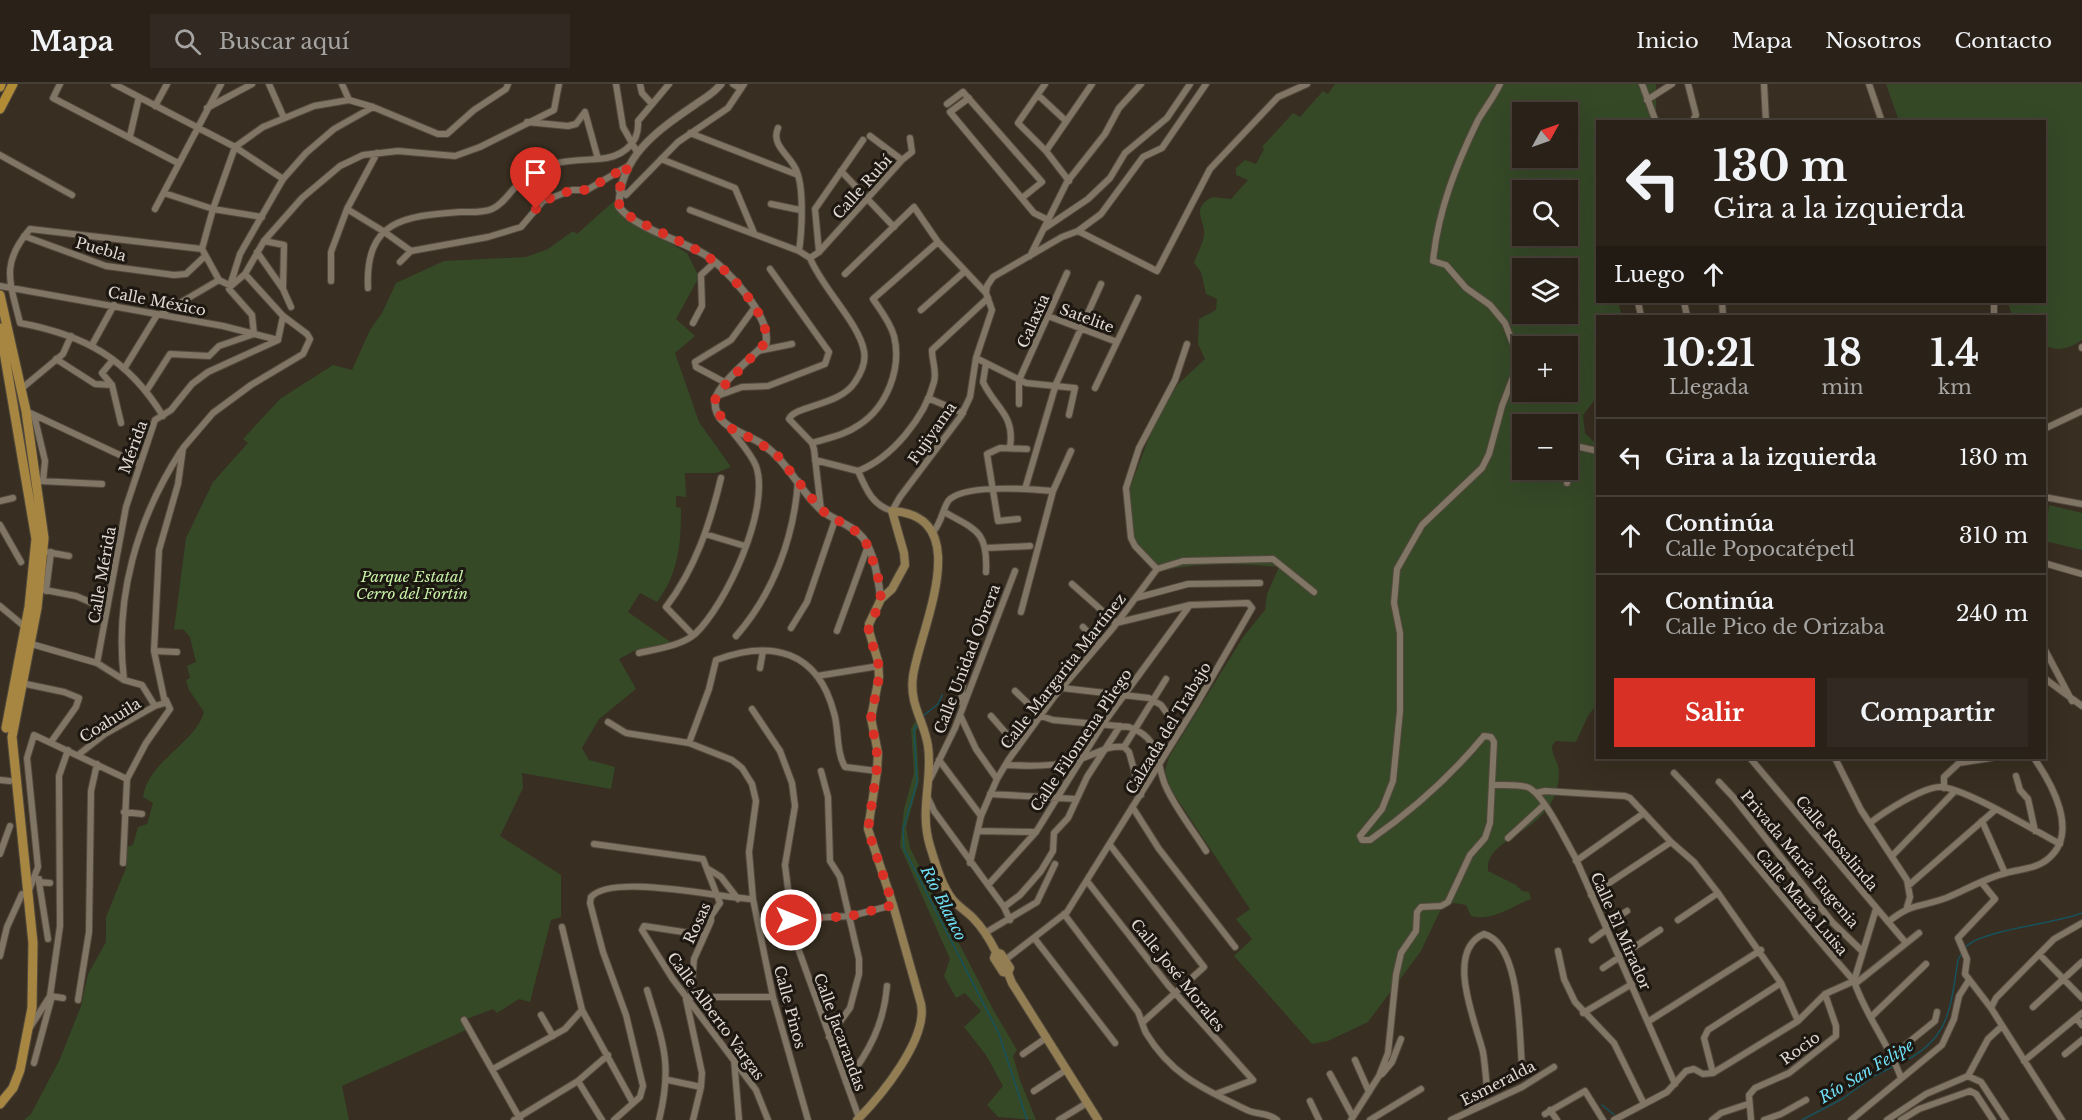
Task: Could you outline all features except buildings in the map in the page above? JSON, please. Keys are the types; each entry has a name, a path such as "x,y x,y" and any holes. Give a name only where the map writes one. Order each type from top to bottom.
{"highway":[{"path":"0,109 13,84"}],"main road":[{"path":"0,1096 12,1076 27,1007 28,949 25,894 12,737 28,643 43,590 47,552 30,413 21,389 3,290"},
{"path":"0,328 36,539 25,627 3,719 5,781 25,894 35,979 29,1029 13,1088 0,1104"},
{"path":"860,1119 903,1061 919,1032 922,1021 921,1004 893,905 868,830 878,753 871,718 879,677 879,666 868,631 881,599 892,590 905,565 904,553 892,511 906,512 917,517 933,532 939,563 914,676 912,699 929,750 925,790 930,844 947,891 985,933 996,952 1000,953 1005,960 1010,969 1008,973 1012,983 1098,1120"},
{"path":"996,952 994,958 1003,972 1008,973"}],"street":[{"path":"60,84 53,98 130,136 178,163"},
{"path":"114,84 235,147 284,179"},
{"path":"155,106 167,84"},
{"path":"155,209 195,128 220,84"},
{"path":"207,109 252,84"},
{"path":"269,84 284,118"},
{"path":"342,84 349,100"},
{"path":"147,390 170,354 209,356 219,346 254,334 252,315 229,287 219,280 204,253 213,209 235,147 249,136 284,118 314,106 349,100 373,107 438,134 447,134 474,110 506,88 508,84"},
{"path":"229,287 244,274 264,241 302,198 340,166 363,155 377,153 398,151 455,156 480,147 554,110 559,84"},
{"path":"615,84 622,127 637,152"},
{"path":"640,84 642,93 652,104"},
{"path":"368,288 371,255 384,231 396,222 416,215 489,211 500,205 525,177 550,163 598,159 623,153 632,145 639,133 638,121 669,84"},
{"path":"639,653 667,647 693,635 704,623 728,586 757,511 758,476 755,464 716,410 717,396 726,382 766,342 768,334 766,326 755,307 715,262 623,212 619,207 619,190 628,166 647,139 699,102 713,95 721,84"},
{"path":"619,190 626,195 690,133 728,108 742,86 733,84"},
{"path":"1045,84 1018,123 1046,151 1068,181"},
{"path":"1046,151 1092,84"},
{"path":"1029,256 1068,181 1105,134 1119,108 1141,84"},
{"path":"1045,228 1088,199 1110,178 1125,153 1167,118 1190,84"},
{"path":"815,460 858,471 886,454 906,433 928,398 936,369 932,350 987,296 987,286 993,277 1062,237 1078,231 1101,214 1143,157 1162,148 1206,84"},
{"path":"1078,231 1157,271 1210,169 1278,97 1306,84"},
{"path":"1379,1076 1390,1045 1396,975 1401,953 1416,931 1417,912 1421,907 1441,906 1452,896 1470,855 1485,838 1490,823 1494,785 1494,742 1491,737 1484,736 1448,778 1430,794 1370,840 1362,840 1360,836 1382,809 1393,781 1400,711 1401,633 1394,603 1397,569 1422,525 1482,468 1489,454 1502,406 1515,372 1515,349 1505,323 1490,305 1466,288 1446,265 1433,261 1438,226 1450,184 1477,122 1500,84"},
{"path":"1642,84 1655,120"},
{"path":"1647,100 1672,84"},
{"path":"1688,84 1696,115 1693,120"},
{"path":"1764,84 1766,120"},
{"path":"1869,84 1881,120"},
{"path":"947,104 963,92 1042,182 1023,198"},
{"path":"1038,95 1066,121"},
{"path":"130,136 139,97"},
{"path":"969,98 950,112 1034,213 1048,220"},
{"path":"229,287 240,254 284,179 306,153 334,129 373,107"},
{"path":"527,122 568,126 576,124 585,112 598,159"},
{"path":"778,128 775,135 777,141 798,175 803,222 800,251"},
{"path":"639,133 647,139"},
{"path":"690,133 798,175"},
{"name":"Calle Rubí","path":"810,258 819,252 868,200 902,160 870,136"},
{"path":"902,160 912,152 910,138"},
{"path":"819,252 815,209 862,140"},
{"path":"331,281 331,252 347,209 377,153"},
{"path":"0,155 72,195"},
{"path":"661,159 735,188 754,233"},
{"path":"400,262 411,252 488,237 521,227 543,201 572,190 587,190 628,166"},
{"path":"841,171 894,227"},
{"path":"525,177 543,201"},
{"path":"164,193 213,209 262,217"},
{"path":"771,204 800,210"},
{"path":"845,274 914,207 938,242 987,296"},
{"path":"347,209 384,231 411,252"},
{"path":"690,210 800,251 810,258 815,273 860,338 865,352 863,366 855,382 844,395 791,414 790,424 812,443 821,510"},
{"path":"163,416 147,390 92,345 71,336 20,323 3,290 11,256 30,229 204,253"},
{"name":"Puebla","path":"24,236 106,266 174,275 186,274 204,253"},
{"path":"264,241 284,245 283,289"},
{"path":"812,443 843,434 861,424 878,408 888,391 896,357 894,336 886,316 873,299 938,242"},
{"path":"257,252 283,289 291,307"},
{"path":"693,323 702,306 701,275 715,262"},
{"path":"717,396 742,387 768,386 825,364 829,358 830,352 770,269"},
{"path":"921,310 964,272"},
{"name":"Galaxia","path":"1019,380 1067,273"},
{"path":"124,680 120,651 121,618 130,565 162,480 183,448 213,413 251,385 297,359 307,350 310,339 308,334 283,316 244,274"},
{"path":"124,369 159,315 219,280"},
{"path":"1025,489 1056,384 1083,329 1101,284"},
{"name":"Calle México","path":"3,290 114,304 278,340"},
{"name":"Fujiyama","path":"892,511 900,496 963,413 970,397 976,358 992,310 987,296"},
{"path":"1095,388 1138,298"},
{"path":"92,345 114,304"},
{"path":"726,382 694,364 731,340 755,307"},
{"path":"278,340 283,316"},
{"name":"Satelite","path":"1048,316 1118,342"},
{"path":"21,389 63,354 71,336"},
{"name":"Mérida","path":"130,490 155,420 171,410 192,384 208,372 278,340"},
{"path":"758,351 792,344"},
{"path":"1187,344 1174,380 1138,448 1126,488 1131,538 1135,546 1159,568 1183,561 1273,559 1314,592"},
{"path":"976,358 1019,380 1037,386 1056,384 1075,388 1069,415"},
{"path":"56,359 95,384 112,385"},
{"path":"112,361 102,374 112,385 121,423"},
{"path":"986,363 983,382 1007,417 1012,433 1010,447"},
{"path":"1019,380 1019,404"},
{"path":"928,398 963,413"},
{"path":"2046,428 2082,411"},
{"path":"30,413 139,464"},
{"path":"730,428 758,442 777,455 821,510 857,532 868,546 878,577 881,599"},
{"path":"1567,483 1575,446 1596,451"},
{"path":"1018,519 998,521 987,454 991,450 1010,447 1027,449"},
{"path":"123,863 127,779 146,743 170,710 154,651 159,550 178,484 183,448"},
{"path":"1021,612 1053,491 1071,451"},
{"path":"858,471 872,499 880,507 892,511"},
{"path":"693,635 666,607 680,589 705,534 721,478"},
{"path":"40,481 102,484"},
{"path":"736,636 755,614 792,530 798,481"},
{"path":"933,532 941,523 947,502 952,497 992,488 1053,491"},
{"name":"Calle Mérida","path":"97,663 130,490"},
{"path":"2046,497 2082,504"},
{"path":"0,501 13,498"},
{"path":"944,512 977,530 986,548 986,572"},
{"path":"791,628 807,602 835,520"},
{"path":"0,525 21,562"},
{"path":"705,534 745,546"},
{"path":"837,632 868,546"},
{"path":"986,548 1030,546"},
{"path":"47,552 69,556"},
{"path":"2046,564 2082,574"},
{"name":"Calle Margarita Martínez","path":"970,863 981,816 997,779 1062,688 1159,568"},
{"name":"Calle Unidad Obrera","path":"925,790 960,715 1015,571"},
{"path":"1135,598 1188,584 1260,583"},
{"path":"1072,584 1116,623"},
{"path":"43,590 76,596 99,606"},
{"name":"Calzada del Trabajo","path":"1005,960 1035,939 1064,914 1141,795 1252,608 1248,603 1190,604 1116,623"},
{"name":"Calle Filomena Pliego","path":"988,885 1036,832 1102,724 1190,604"},
{"path":"0,606 25,627"},
{"path":"1083,627 1099,644"},
{"path":"28,643 97,663 124,680 142,685 155,706"},
{"path":"154,651 177,652"},
{"path":"760,668 763,651"},
{"path":"688,743 709,689 716,660 748,652 763,651 796,656 807,663 817,676 834,712 845,767 877,771"},
{"path":"2046,652 2072,701"},
{"path":"965,665 960,715 976,749 997,779"},
{"path":"817,676 879,666"},
{"path":"1124,747 1166,679"},
{"path":"2046,680 2072,701 2082,706"},
{"path":"21,683 64,692 79,698 76,707 51,742"},
{"path":"1062,688 1152,699 1161,705 1180,731"},
{"path":"1015,691 1041,716 1059,722 1120,726 1134,729 1147,738 1161,762 1166,788 1206,851"},
{"name":"Coahuila","path":"78,755 105,734 155,706 162,706 166,700"},
{"name":"Calle Jacarandas","path":"752,709 780,751 792,783 795,806 785,865 791,920 799,957 860,1119"},
{"path":"991,716 1018,747"},
{"name":"Calle Pinos","path":"608,722 634,735 688,743 732,760 742,768 752,784 756,801 749,852 753,899 773,997 808,1120"},
{"path":"1004,907 1031,884 1050,857 1054,847 1053,836 1068,818 1087,777 1109,747 1120,726"},
{"path":"48,939 39,882 27,758 34,735 127,779"},
{"path":"1006,765 1033,766 1080,760 1109,747 1124,747 1129,752 1141,795"},
{"path":"34,1063 51,996 60,926 59,776 68,750"},
{"name":"Calle Rosalinda","path":"1751,759 1906,943"},
{"path":"1836,759 1908,886 1910,897 1907,907"},
{"path":"1944,788 1944,777 1959,764 1986,759"},
{"path":"1888,922 1907,907 1943,899 2004,873 2029,868 2048,859 2060,844 2062,817 2034,759"},
{"path":"939,760 981,816"},
{"path":"78,1000 89,932 92,790 97,765"},
{"path":"821,771 828,797 830,861 840,877 851,916 859,959 859,974 850,1008 829,1037"},
{"name":"Calle María Luisa","path":"1674,772 1717,818 1758,870 1792,906 1854,982 1894,1057 1901,1078"},
{"path":"2016,776 2020,790 2028,799 2035,831"},
{"name":"Privada María Eugenia","path":"1719,782 1833,923 1862,951"},
{"path":"1494,785 1526,787 1536,793 1545,791 1625,795 1630,798 1671,842 1694,862 1761,950 1781,983 1798,1021"},
{"path":"1870,823 1903,801 1939,786 1995,810 2060,844"},
{"path":"925,790 934,811 1004,907 1010,920"},
{"path":"1892,856 1955,791"},
{"name":"Calle El Mirador","path":"1536,793 1576,861 1676,1084"},
{"path":"990,794 1076,799"},
{"path":"1508,838 1544,805"},
{"path":"1133,808 1159,849 1235,947"},
{"path":"1908,886 1995,810"},
{"path":"124,812 142,814"},
{"path":"1576,861 1644,813"},
{"path":"1982,822 2004,873"},
{"path":"0,854 10,826"},
{"path":"978,831 1036,832"},
{"path":"1592,895 1671,842"},
{"path":"594,844 703,859 718,896"},
{"path":"1110,845 1204,967 1143,1022"},
{"path":"985,933 1010,920 1040,899 1055,864"},
{"path":"0,956 7,927 38,867"},
{"path":"708,868 721,877 738,898"},
{"name":"Calle José Morales","path":"1087,881 1176,994 1253,1080 1216,1094"},
{"path":"39,882 50,883"},
{"path":"1982,883 1995,899 1960,935 1959,945 1966,956 1965,974 1991,1008 2062,1120"},
{"path":"616,1120 640,1097 643,1086 626,1015 603,952 590,903 591,897 600,889 645,887 753,899"},
{"path":"1678,920 1718,893"},
{"name":"Rosas","path":"688,997 694,959 711,921 711,916 719,905 718,896"},
{"path":"791,920 851,916 893,905"},
{"path":"1854,982 1876,909"},
{"path":"1592,940 1627,911"},
{"path":"1064,914 1138,1012 1145,1031 1155,1045 1184,1078 1248,1111 1270,1115 1277,1120"},
{"path":"1991,1008 1996,998 2039,954 2063,933 2082,923"},
{"path":"562,927 582,1010 633,1103"},
{"name":"Calle Alberto Vargas","path":"703,935 643,927 645,938 756,1090 768,1120"},
{"path":"1603,968 1660,930"},
{"path":"1614,1120 1676,1084 1686,1071 1694,1069 1704,1074 1713,1073 1798,1021 1825,994 1854,982 1919,933"},
{"path":"1471,1110 1487,1090 1516,1078 1522,1066 1513,977 1499,941 1484,934 1473,942 1468,952 1464,980 1483,1053 1487,1090"},
{"path":"1035,939 1115,1044"},
{"path":"1649,1021 1761,950"},
{"path":"1558,951 1564,979 1575,1002 1614,1043 1644,1104"},
{"path":"2039,954 2082,998"},
{"path":"2033,1007 2082,962"},
{"path":"1871,1017 1926,964"},
{"path":"1851,1120 1943,1043 1955,1016 1959,996 1969,980"},
{"path":"1713,1073 1704,1038 1708,1030 1781,983"},
{"path":"1583,1013 1632,984"},
{"path":"846,1082 878,1033 885,1010 887,986"},
{"path":"647,990 664,1046 668,1080 659,1120"},
{"name":"Rocio","path":"1748,1104 1749,1095 1755,1088 1789,1073 1836,1036 1836,1026 1825,994"},
{"path":"51,996 63,998"},
{"path":"29,1029 51,996"},
{"path":"693,1120 702,1072 688,997 773,997"},
{"path":"493,1069 565,1029 582,1010"},
{"path":"1894,1057 1935,1021 1937,1012"},
{"path":"541,1015 553,1036"},
{"path":"2024,1061 2079,1015 2082,1025"},
{"path":"464,1020 493,1069 518,1119 578,1081 608,1055"},
{"path":"1887,1120 1926,1094 1968,1076 1988,1039 2001,1027"},
{"path":"1023,1054 1046,1038"},
{"path":"1352,1119 1379,1076 1392,1062 1401,1039"},
{"path":"2065,1054 2082,1040"},
{"path":"734,1059 739,1120"},
{"path":"1355,1060 1369,1092"},
{"name":"Esmeralda","path":"1451,1120 1522,1087 1554,1067"},
{"path":"1034,1091 1066,1070"},
{"path":"1330,1074 1352,1119"},
{"path":"1968,1076 1981,1082 2006,1120"},
{"path":"668,1080 701,1087"},
{"path":"578,1081 602,1120"},
{"path":"1370,1120 1421,1089"},
{"path":"1557,1120 1548,1112 1585,1091 1603,1120"},
{"path":"1901,1120 1922,1107 1970,1091 1976,1094 1993,1120"},
{"path":"1764,1120 1806,1100"},
{"path":"1310,1101 1319,1120"},
{"path":"1059,1120 1087,1102"},
{"path":"1712,1120 1721,1113 1748,1104 1751,1120"}],"green space":[{"path":"1335,84 1656,84 1656,120 1596,120 1596,303 1618,303 1622,315 1596,315 1596,398 1583,415 1585,433 1596,444 1596,705 1588,716 1576,742 1556,741 1552,746 1559,772 1556,793 1547,809 1535,821 1497,848 1490,858 1488,871 1516,885 1522,891 1529,892 1531,899 1487,917 1471,916 1466,905 1454,903 1441,909 1421,951 1368,1022 1328,1041 1312,1044 1234,956 1252,939 1236,919 1250,909 1170,788 1165,771 1169,757 1243,637 1265,610 1267,594 1279,567 1221,564 1163,570 1141,551 1134,539 1129,503 1130,488 1154,424 1178,384 1205,359 1198,344 1199,319 1216,310 1217,299 1206,294 1201,272 1194,263 1204,235 1200,210 1206,201 1213,197 1231,199 1248,180 1236,175 1236,168 1245,160 1256,164 1264,149 1262,147 1293,113 1300,117 1323,91 1328,94"},
{"path":"1886,84 2082,84 2082,340 2064,348 2055,349 2046,345 2046,315 2012,315 2008,303 2046,303 2046,120 1899,120"},
{"name":"Parque Estatal Cerro del Fortín","path":"614,201 622,215 687,253 699,277 676,319 695,336 675,353 699,422 731,467 716,473 685,473 686,497 676,496 676,507 681,508 680,533 677,557 670,580 657,602 640,593 628,612 672,643 636,650 619,659 636,689 599,719 582,748 589,760 615,767 611,789 522,773 523,788 500,836 561,875 561,917 551,920 530,1002 519,999 497,1013 493,1009 461,1021 466,1030 342,1086 349,1120 24,1120 31,1114 60,1059 81,1006 88,974 106,942 106,917 126,868 126,847 133,845 138,827 147,824 153,803 143,797 147,784 153,773 191,734 204,712 189,690 186,680 190,678 187,666 196,662 190,637 183,629 174,630 186,538 213,482 248,443 243,439 280,399 333,365 352,370 370,330 382,313 396,283 444,261 526,257 548,249 573,231 577,234"},
{"path":"2049,505 2082,513 2082,550 2046,541"},
{"path":"916,720 919,725 916,731 919,781 906,827 910,848 994,1011 1017,1050 1013,1056 1036,1120 998,1117 987,1105 1003,1086 986,1055 964,1027 981,1011 965,993 956,998 944,976 950,959 900,846 904,809 914,773 911,728"}],"waterway":[{"name":"Río Blanco","path":"923,716 939,703 942,695"},
{"name":"Río Blanco","path":"917,725 914,730 917,783 903,829 904,849 999,1034 1027,1120"},
{"name":"Río San Felipe","path":"1964,949 1971,942 2000,932 2082,913"},
{"name":"Río San Felipe","path":"1899,1064 1929,1045 1945,1022 1953,994 1958,960 1962,953"},
{"name":"Río San Felipe","path":"1802,1120 1842,1099 1874,1076 1894,1066"},
{"path":"1602,1105 1617,1117"}],"route":[{"path":"536,209 543,201 572,190 587,190 628,166 619,190 619,207 623,212 706,255 715,262 755,307 766,326 768,334 766,342 726,382 717,396 715,400 719,417 730,428 758,442 777,455 821,510 857,532 868,546 878,577 881,599 868,631 878,661 879,677 871,718 878,760 868,830 893,905 851,916 791,920"}]}
